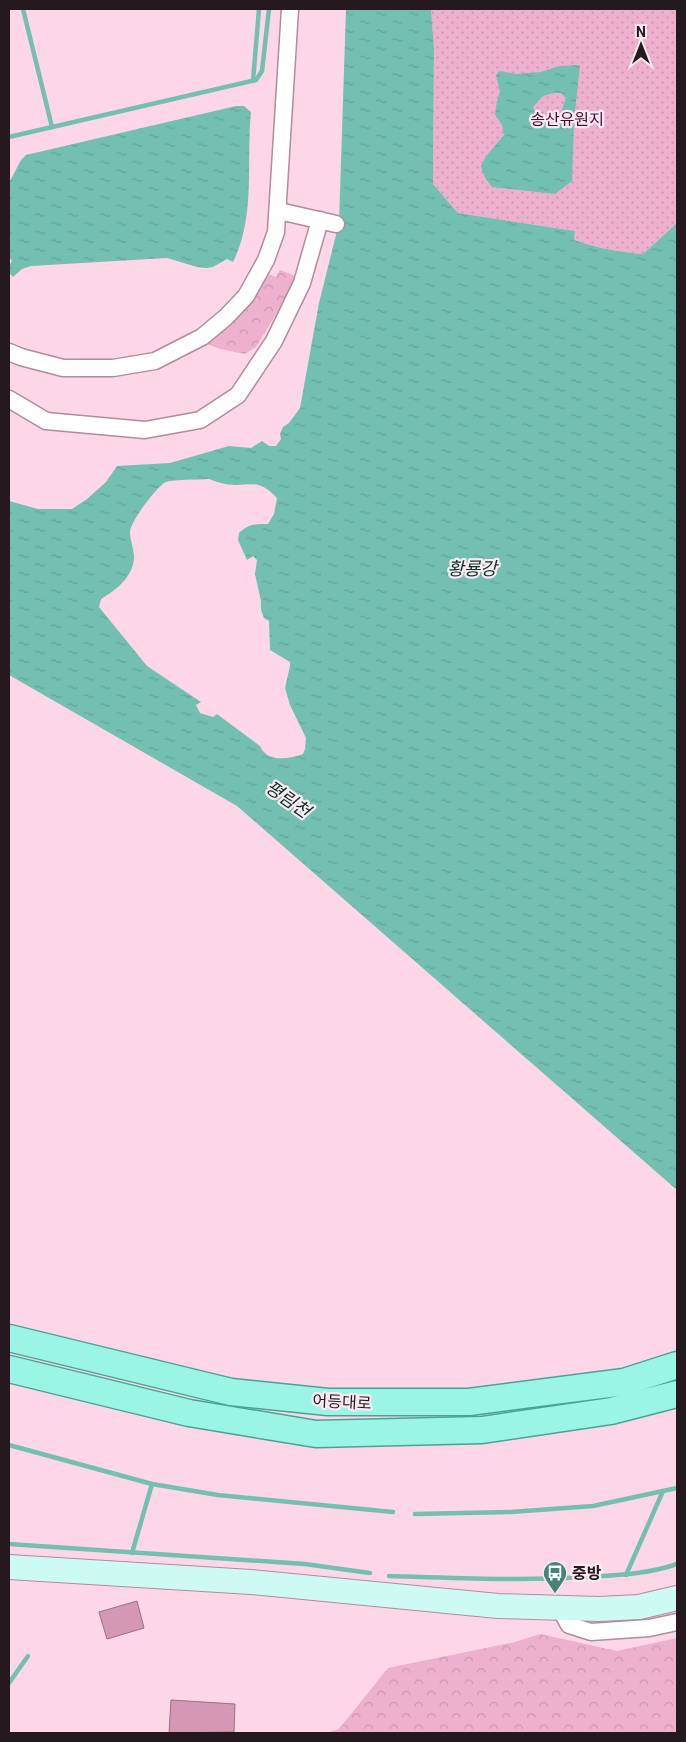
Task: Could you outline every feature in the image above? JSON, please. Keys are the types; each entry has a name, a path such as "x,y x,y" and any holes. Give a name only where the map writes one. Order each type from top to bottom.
{"main road":[{"name":"어등대로","path":"9,1338 231,1392 328,1402 469,1402 624,1382 677,1365"},
{"name":"어등대로","path":"9,1369 189,1413 316,1434 482,1430 611,1411 677,1394"},
{"path":"9,1567 251,1582 498,1606 599,1609 639,1607 677,1598"}],"street":[{"path":"9,352 20,357 63,368 113,368 155,361 202,337 226,317 246,296 266,260 276,232 279,210 290,9"},
{"path":"9,400 46,421 144,430 200,420 238,395 274,341 302,284 328,222 279,210"},
{"path":"560,1608 569,1625 591,1632 649,1628 677,1622"}],"green space":[{"name":"송산유원지","path":"431,9 677,9 677,223 643,254 608,249 574,240 575,231 458,213 433,184 434,48"},
{"path":"280,270 298,277 256,347 245,354 220,349 205,343 253,298 268,274 276,277"},
{"path":"540,1634 617,1651 677,1638 677,1733 326,1733 339,1729 388,1668 515,1642"}],"water":[{"name":"황룡강","path":"346,9 431,9 434,48 433,184 458,213 575,231 574,240 608,249 643,254 677,223 677,1190 237,806 9,675 9,501 38,509 72,509 106,482 117,466 170,463 229,446 251,448 262,441 269,446 276,446 281,439 280,434 283,427 289,423 300,408 319,303 339,223","holes":["209,479 233,485 258,485 270,491 277,498 274,514 268,524 249,526 239,533 238,540 247,560 253,556 257,560 255,574 261,610 264,618 269,621 270,650 290,662 285,688 290,705 306,738 303,754 285,758 273,757 217,714 213,717 200,713 196,705 201,702 147,666 99,607 101,599 119,586 132,569 134,555 130,535 131,527 139,513 157,490 170,481"]},
{"path":"580,65 574,121 572,181 555,194 492,187 485,178 481,166 486,156 504,135 502,125 495,114 500,92 496,75 499,71 517,74 541,72 559,66","holes":["561,93 566,98 556,124 539,117 533,107 543,96"]},
{"path":"236,106 244,106 251,112 249,188 245,226 233,262 227,259 213,267 207,268 167,258 31,266 22,269 13,277 9,273 9,266 12,261 9,257 9,183 21,160 26,155"}],"building":[{"path":"137,1601 144,1628 107,1639 99,1612"},
{"path":"171,1700 235,1704 234,1732 169,1733"}],"waterway":[{"path":"23,9 52,127"},
{"path":"253,81 259,9"},
{"path":"9,137 256,80 262,71 269,9"},
{"path":"9,1445 152,1484 218,1495 393,1512"},
{"path":"132,1553 152,1484"},
{"path":"415,1514 511,1512 593,1506 677,1488"},
{"path":"626,1575 663,1491"},
{"path":"9,1544 305,1564 370,1573"},
{"path":"389,1576 538,1579 633,1574 677,1564"},
{"path":"9,1683 28,1656"}],"place":[{"name":"중방","path":"555,1594"}],"water label":[{"name":"평림천","path":"288,799"}]}
